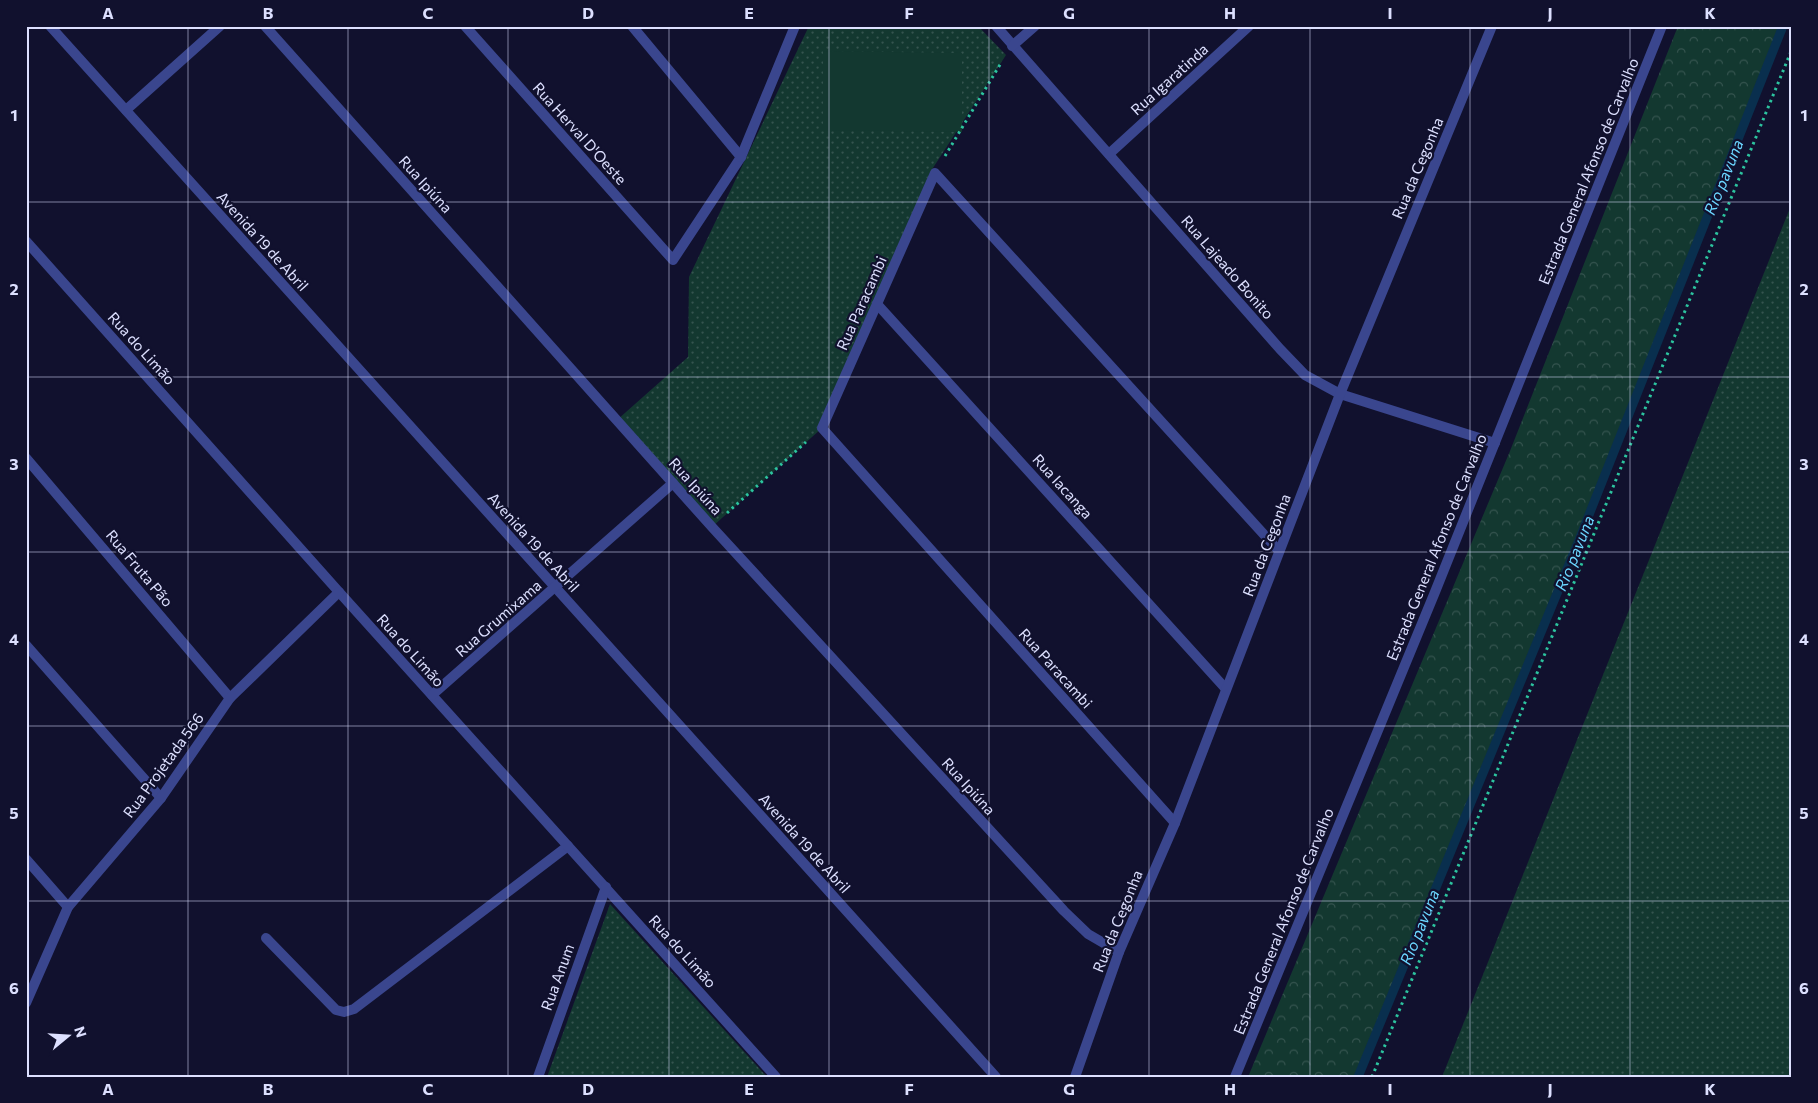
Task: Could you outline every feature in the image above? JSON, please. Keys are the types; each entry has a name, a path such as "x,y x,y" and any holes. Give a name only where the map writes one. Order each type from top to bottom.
{"street":[{"name":"Avenida 19 de Abril","path":"50,26 996,1077"},
{"path":"126,110 220,26"},
{"name":"Rua Ipiúna","path":"265,26 673,483 1064,911 1088,934 1119,952"},
{"name":"Rua Herval D'Oeste","path":"465,26 673,260 741,157"},
{"path":"632,26 741,157 795,26"},
{"name":"Rua Lajeado Bonito","path":"996,26 1280,350 1305,375 1340,394 1495,443"},
{"path":"1012,46 1035,26"},
{"name":"Rua Igaratinda","path":"1109,154 1249,26"},
{"name":"Rua da Cegonha","path":"1076,1077 1119,952 1175,823 1340,394 1492,26"},
{"name":"Estrada General Afonso de Carvalho","path":"1235,1077 1495,443 1662,26"},
{"path":"935,174 1279,552"},
{"name":"Rua Paracambi","path":"935,174 822,428 1175,823"},
{"name":"Rua do Limão","path":"26,241 776,1077"},
{"name":"Rua Iacanga","path":"877,304 1226,689"},
{"name":"Rua Fruta Pão","path":"26,458 230,698"},
{"name":"Rua Grumixama","path":"432,695 673,483"},
{"name":"Rua Projetada 566","path":"26,1003 68,907 161,798 230,698 339,592"},
{"path":"26,645 161,798"},
{"path":"266,938 336,1010 344,1012 354,1009 568,846"},
{"path":"26,859 68,907"},
{"name":"Rua Anum","path":"538,1077 606,887"}],"path":[{"path":"935,174 1012,46"},
{"path":"1372,1077 1792,49"},
{"path":"712,526 822,428"}],"green space":[{"path":"809,26 978,26 1006,55 931,171 822,428 712,527 617,420 688,357 689,277"},
{"path":"1678,26 1786,26 1359,1077 1248,1077 1510,451"},
{"path":"823,51 962,53 962,132 823,130"},
{"path":"1792,203 1792,1077 1442,1077"},
{"path":"610,904 767,1077 547,1077"}],"waterway":[{"name":"Rio pavuna","path":"1358,1077 1579,540 1783,26"}]}
